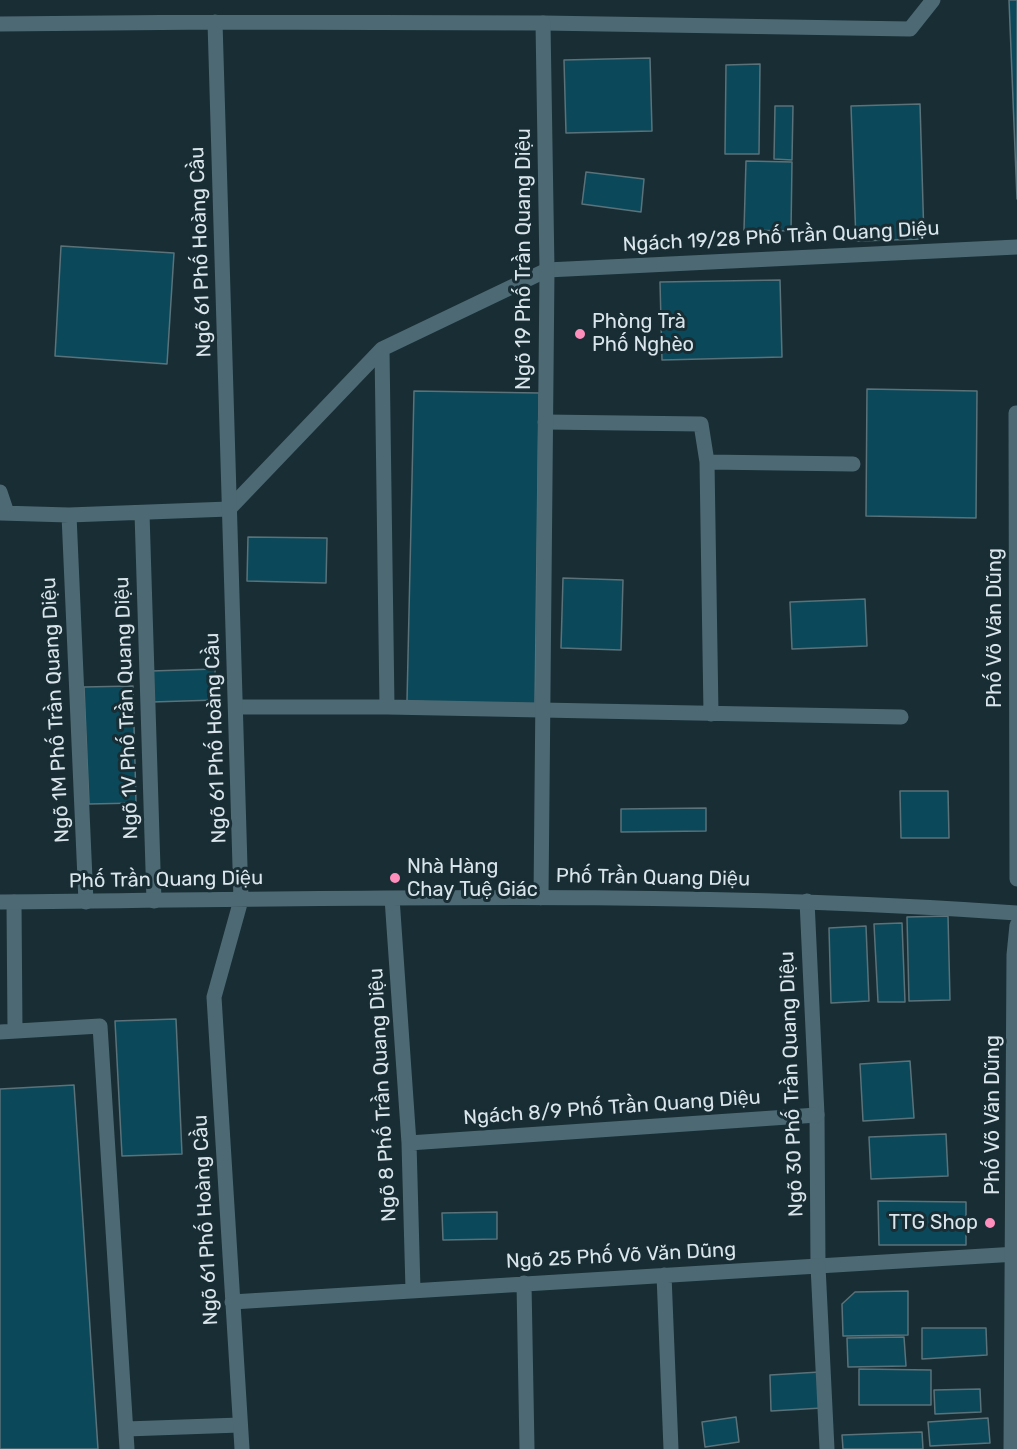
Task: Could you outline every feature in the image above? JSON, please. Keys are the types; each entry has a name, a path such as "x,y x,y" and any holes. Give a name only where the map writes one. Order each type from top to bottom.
{"street":[{"path":"0,24 543,23 910,29 933,0"},
{"name":"Ngõ 61 Phố Hoàng Cầu","path":"215,22 241,900 214,997 242,1449"},
{"name":"Ngõ 19 Phố Trần Quang Diệu","path":"541,898 547,270 543,23"},
{"name":"Ngách 19/28 Phố Trần Quang Diệu","path":"547,270 1017,247"},
{"path":"0,492 4,513 69,515 230,509 382,349 547,270"},
{"path":"382,349 387,707"},
{"name":"Phố Võ Văn Dũng","path":"1016,413 1017,879"},
{"path":"545,422 701,424 707,462 711,714"},
{"path":"707,462 853,464"},
{"name":"Ngõ 1V Phố Trần Quang Diệu","path":"142,513 154,901"},
{"name":"Ngõ 1M Phố Trần Quang Diệu","path":"69,515 86,902"},
{"path":"237,707 387,707 901,717"},
{"name":"Ngõ 8 Phố Trần Quang Diệu","path":"392,898 409,1143 413,1290"},
{"name":"Phố Trần Quang Diệu","path":"7,902 541,898 807,901 1017,913"},
{"name":"Ngõ 30 Phố Trần Quang Diệu","path":"807,901 817,1115 818,1266 827,1449"},
{"path":"7,902 7,1032 100,1026 127,1449"},
{"name":"Phố Võ Văn Dũng","path":"1011,1449 1015,1255 1014,955 1017,925"},
{"name":"Ngách 8/9 Phố Trần Quang Diệu","path":"409,1143 817,1115"},
{"name":"Ngõ 25 Phố Võ Văn Dũng","path":"232,1302 1015,1255"},
{"path":"664,1275 671,1449"},
{"path":"524,1283 527,1449"},
{"path":"126,1429 240,1425"}],"building":[{"path":"1009,0 1017,0 1017,199"},
{"path":"650,58 652,131 566,133 564,60"},
{"path":"760,64 759,154 725,154 726,65"},
{"path":"920,104 924,239 856,241 851,106"},
{"path":"775,106 793,106 792,160 774,159"},
{"path":"746,161 792,162 791,231 744,230"},
{"path":"586,172 644,179 641,212 582,204"},
{"path":"61,246 174,253 167,364 55,356"},
{"path":"780,280 782,357 662,360 660,282"},
{"path":"867,389 977,391 976,518 866,516"},
{"path":"414,391 539,393 535,706 407,701"},
{"path":"248,537 327,538 326,583 247,581"},
{"path":"563,578 623,580 621,650 561,648"},
{"path":"865,599 867,646 792,649 790,602"},
{"path":"215,669 216,700 152,702 151,671"},
{"path":"133,686 136,803 89,804 84,687"},
{"path":"900,791 948,791 949,838 901,838"},
{"path":"706,808 706,831 621,832 621,809"},
{"path":"948,916 950,1000 909,1001 907,917"},
{"path":"902,923 905,1002 878,1002 874,924"},
{"path":"866,926 869,1001 831,1003 829,928"},
{"path":"176,1019 182,1154 122,1156 115,1021"},
{"path":"910,1061 914,1118 863,1121 860,1064"},
{"path":"74,1085 98,1449 0,1449 0,1089"},
{"path":"946,1134 948,1176 871,1179 869,1137"},
{"path":"878,1201 966,1202 966,1245 879,1245"},
{"path":"497,1212 497,1239 443,1240 442,1213"},
{"path":"908,1291 908,1335 843,1336 842,1304 855,1292"},
{"path":"922,1328 986,1328 987,1355 922,1359"},
{"path":"904,1337 906,1366 848,1367 847,1338"},
{"path":"859,1369 931,1370 931,1405 859,1405"},
{"path":"820,1372 822,1408 771,1411 770,1375"},
{"path":"980,1389 981,1412 935,1414 934,1390"},
{"path":"736,1417 739,1442 705,1447 702,1422"},
{"path":"988,1418 990,1443 930,1446 928,1422"},
{"path":"922,1432 923,1449 843,1449 842,1435"}],"place":[{"name":"Phòng Trà Phố Nghèo","path":"580,334"},
{"name":"Nhà Hàng Chay Tuệ Giác","path":"395,878"},
{"name":"TTG Shop","path":"990,1223"}]}
